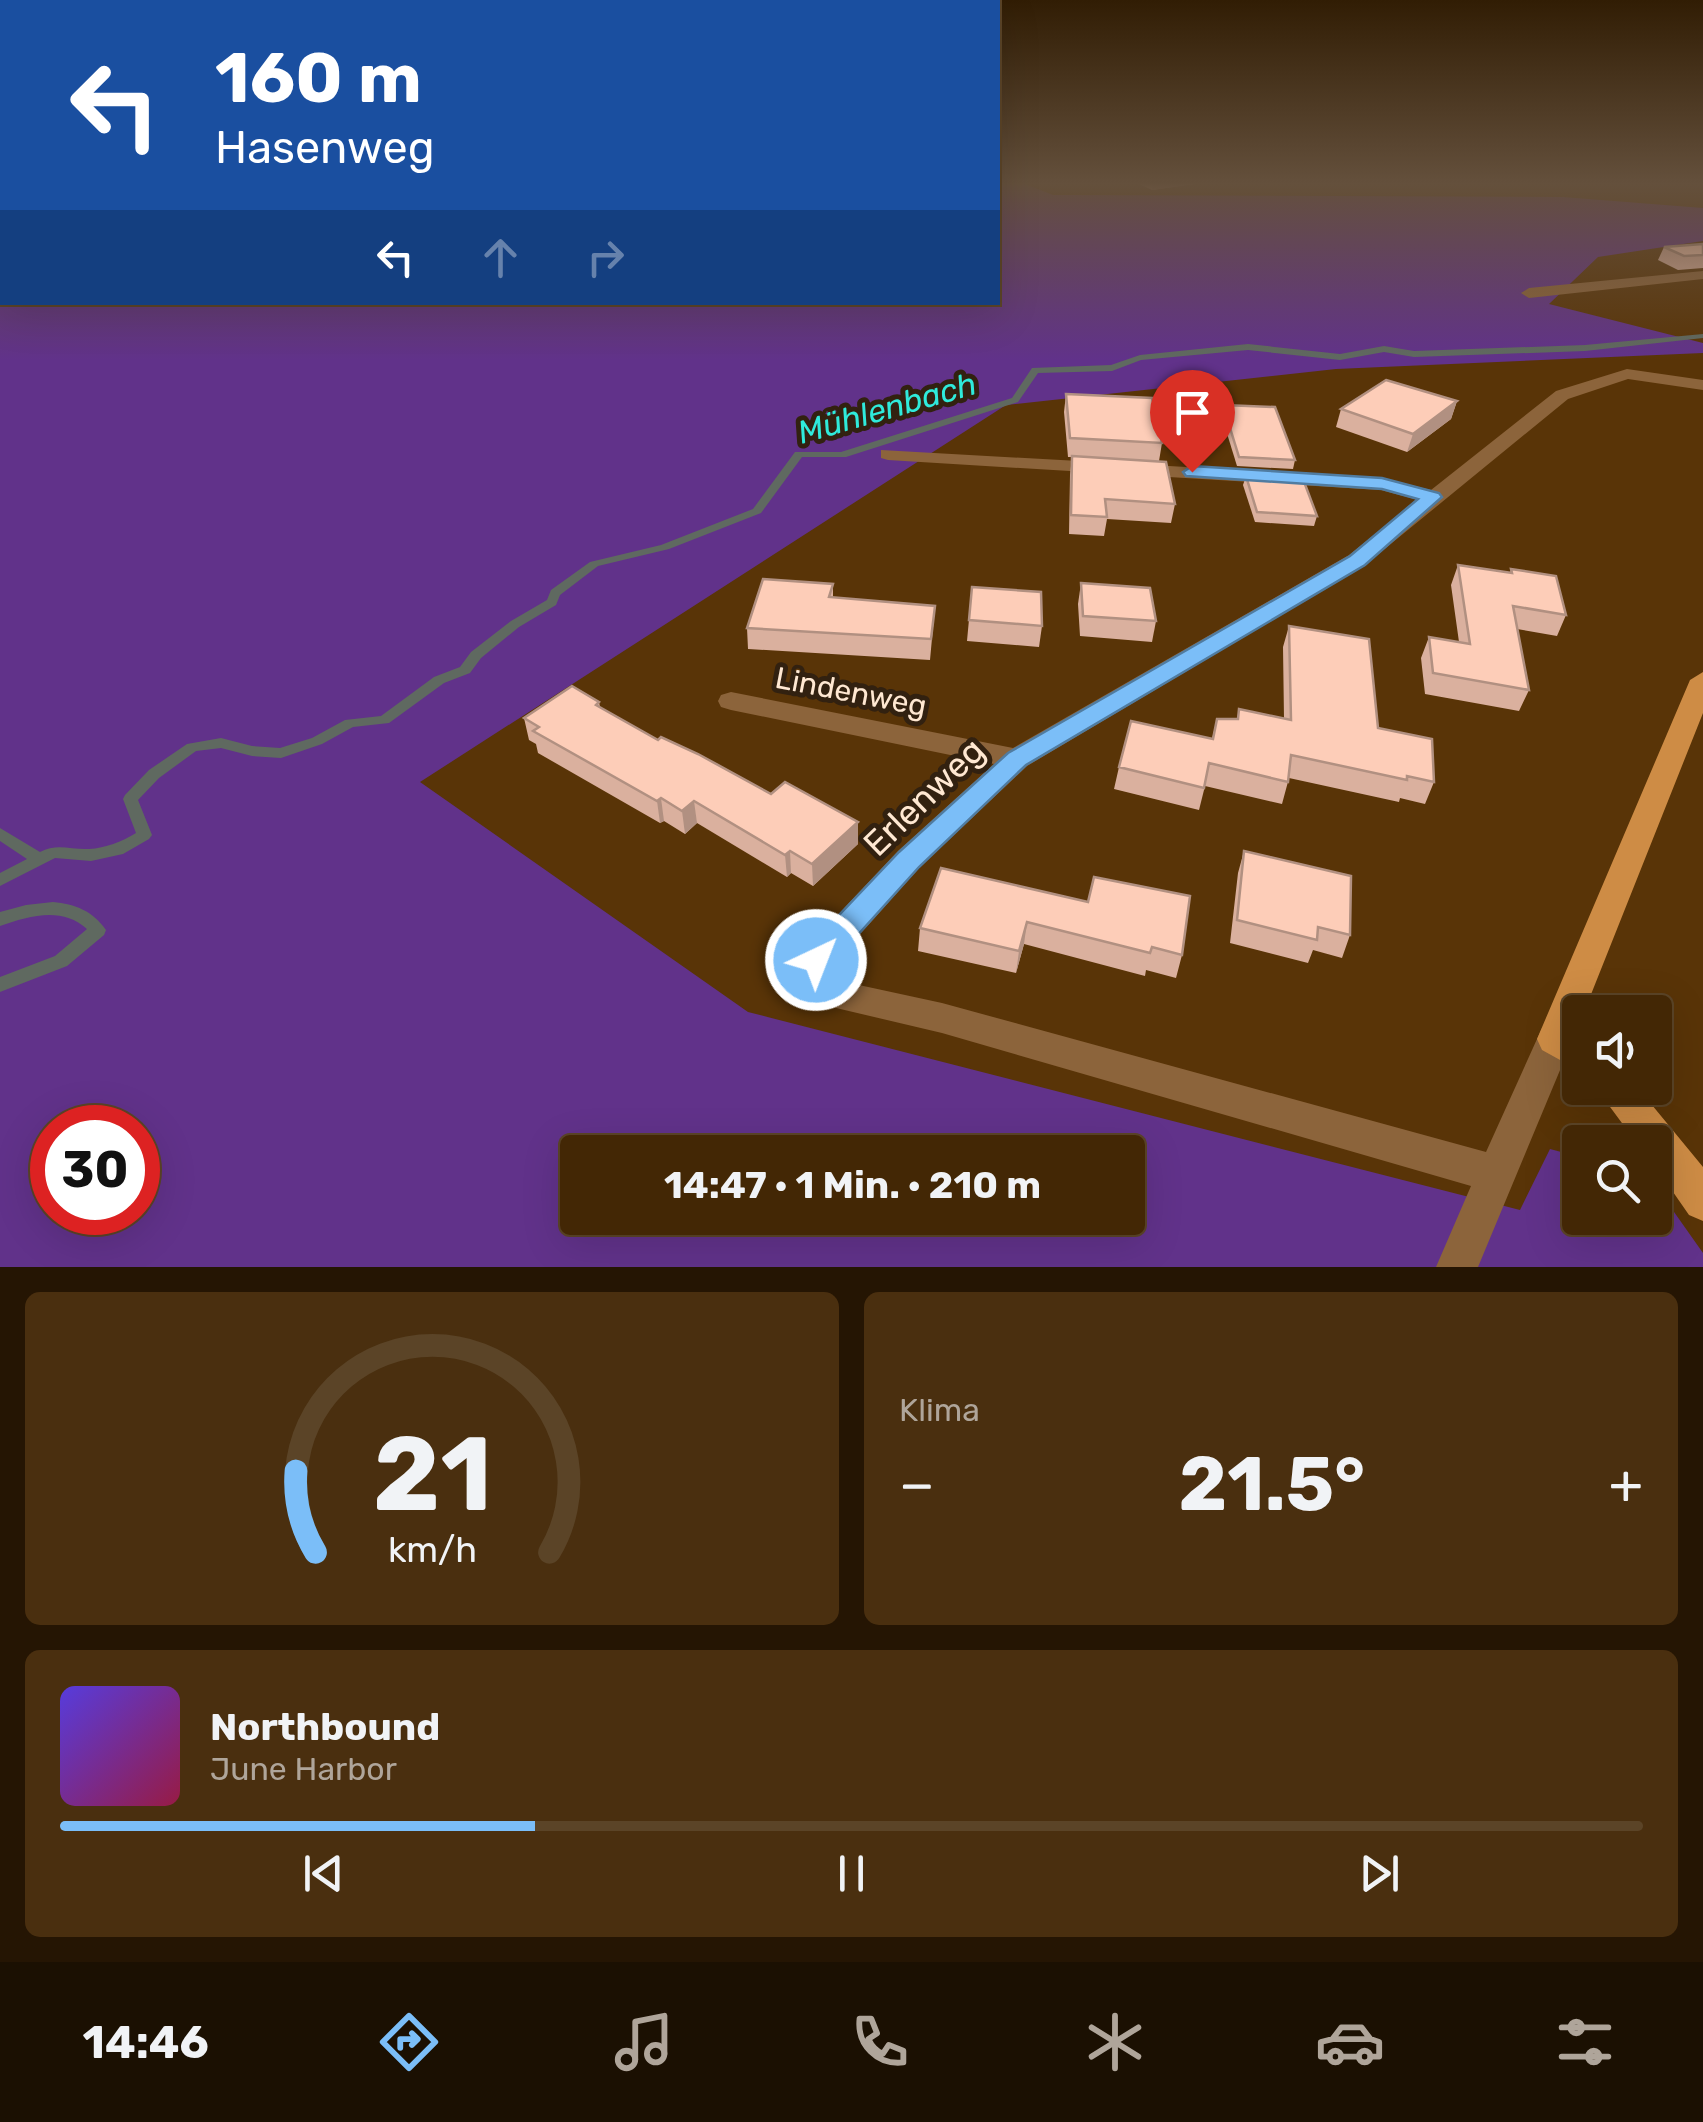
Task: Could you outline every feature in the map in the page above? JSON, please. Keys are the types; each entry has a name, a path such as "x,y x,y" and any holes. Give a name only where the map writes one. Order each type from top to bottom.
{"main road":[{"path":"1587,995 1703,680"},
{"path":"1629,1105 1703,1201"}],"street":[{"path":"1529,293 1703,275"},
{"name":"Erlenweg","path":"1499,1175 942,1018 793,985 909,860 1017,759 1358,560 1562,395 1627,374 1703,385"},
{"path":"888,454 1382,484 1432,497"},
{"name":"Lindenweg","path":"731,702 1017,759"},
{"path":"1457,1267 1499,1175 1562,1058"}],"shaded area":[{"path":"1000,241 1702,241 1598,257 1549,304 1703,343 1703,353 1336,369 1006,405 420,782 748,1012 1520,1210 1550,1149 1562,1152 1562,1235 1672,1235 1672,1209 1703,1253 1703,1267 0,1267 0,305 1000,305"}],"building":[{"path":"1703,244 1703,255 1684,256 1664,247"},
{"path":"1386,380 1457,401 1413,434 1341,409"},
{"path":"1066,394 1152,398 1162,443 1070,438"},
{"path":"1223,405 1275,407 1295,460 1239,457"},
{"path":"1072,456 1166,462 1175,504 1105,499 1107,517 1071,515"},
{"path":"1246,476 1303,479 1317,516 1257,512"},
{"path":"1458,565 1556,576 1566,615 1513,606 1529,690 1433,673 1429,637 1470,644"},
{"path":"763,579 833,584 829,597 935,606 931,639 747,628"},
{"path":"1081,583 1150,588 1156,621 1083,616"},
{"path":"972,587 1041,592 1042,626 969,620"},
{"path":"1289,626 1369,639 1378,728 1432,739 1434,782 1407,776 1407,780 1291,755 1288,782 1209,763 1204,788 1119,767 1131,721 1213,739 1217,719 1238,719 1239,709 1291,720"},
{"path":"572,686 599,702 596,705 658,740 661,737 698,754 771,794 785,782 858,822 812,864 790,851 785,855 694,801 682,811 661,798 657,801 533,731 539,727 524,718"},
{"path":"1244,851 1351,876 1350,935 1318,927 1317,940 1237,920"},
{"path":"941,868 1088,902 1094,877 1190,896 1182,955 1152,947 1150,953 1027,922 1019,951 920,928"}],"waterway":[{"name":"Mühlenbach","path":"40,859 53,852 91,855 123,848 144,835 130,799 154,774 192,747 221,743 281,753 317,741 350,723 384,720 439,680 465,670 476,655 515,624 552,602 555,593 594,564 665,547 757,511 799,454 842,455 1015,400 1035,370 1112,368 1140,358 1248,347 1340,357 1384,349 1414,354 1585,348 1703,336"},
{"path":"0,834 40,859"},
{"name":"Mühlenbach","path":"0,880 40,859"},
{"name":"Mühlenbach","path":"0,919 53,908 77,914 98,930 61,961 0,985"}],"route":[{"path":"816,960 909,860 1017,759 1358,560 1432,497 1382,484 1192,472"}]}
